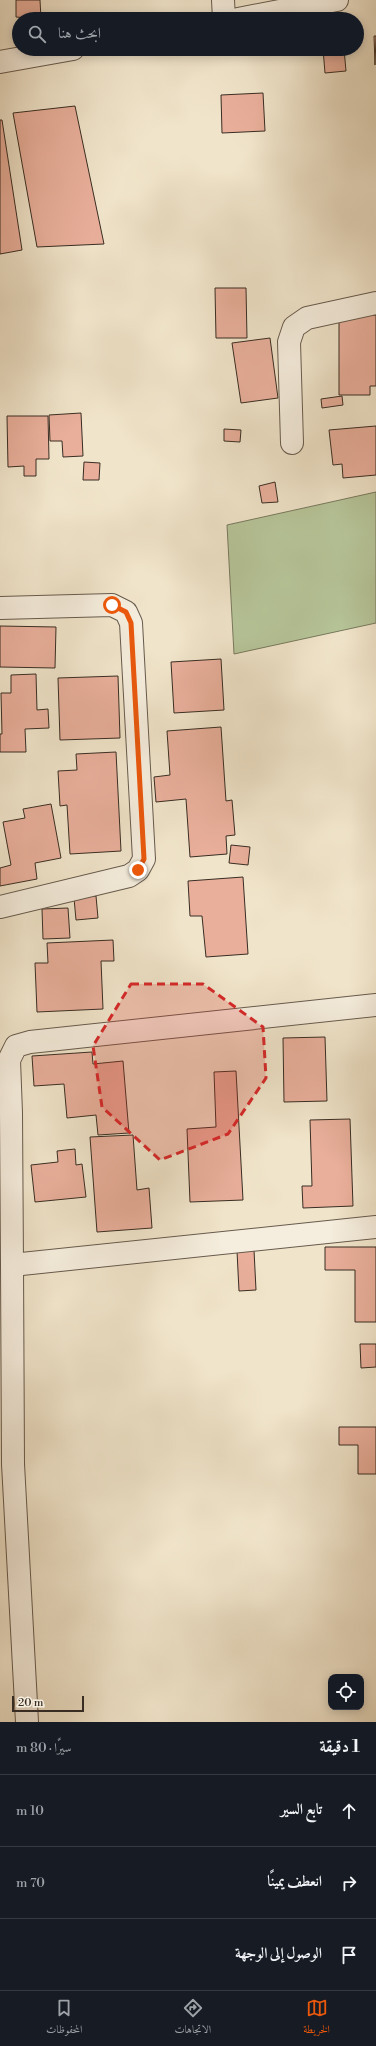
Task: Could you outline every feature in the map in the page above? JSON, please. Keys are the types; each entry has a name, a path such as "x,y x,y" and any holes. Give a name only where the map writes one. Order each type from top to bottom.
{"street":[{"path":"223,0 224,12"},
{"path":"274,12 337,0"},
{"path":"0,62 34,56"},
{"path":"292,443 289,342 294,327 307,318 376,303"},
{"path":"0,608 112,605 126,612 131,623 144,859 138,870 129,876 0,907"},
{"path":"28,1722 14,1464 12,1265 6,1114 9,1060 16,1046 30,1042 376,1005"},
{"path":"12,1265 376,1227"}],"highlighted area":[{"path":"131,984 203,984 263,1027 266,1078 228,1134 160,1160 102,1107 93,1046"}],"green space":[{"path":"376,492 376,623 234,654 227,525"}],"building":[{"path":"16,0 40,0 41,12 16,12"},
{"path":"374,36 376,36 375,65"},
{"path":"324,56 345,56 346,71 325,73"},
{"path":"263,93 265,131 222,133 221,95"},
{"path":"75,106 104,244 37,247 13,113"},
{"path":"0,120 2,120 22,250 0,254"},
{"path":"215,288 246,288 247,338 216,338"},
{"path":"339,315 376,315 376,386 370,386 370,395 339,395"},
{"path":"270,338 278,398 241,403 232,343"},
{"path":"342,396 343,405 322,408 321,399"},
{"path":"81,413 83,456 63,457 62,441 50,441 49,415"},
{"path":"7,416 48,416 49,459 36,459 36,476 24,476 24,466 8,467"},
{"path":"376,426 376,475 343,478 342,464 333,465 329,430"},
{"path":"224,429 241,430 240,442 224,441"},
{"path":"84,462 100,463 99,480 83,480"},
{"path":"275,482 278,502 262,503 259,486"},
{"path":"0,626 56,627 55,668 0,667"},
{"path":"221,659 224,710 174,713 171,662"},
{"path":"36,674 37,710 48,709 49,728 25,729 26,752 0,752 0,734 2,734 1,693 11,693 11,675"},
{"path":"118,676 120,738 60,740 58,678"},
{"path":"221,727 226,801 232,800 235,835 226,836 227,854 190,857 186,799 156,802 154,777 170,775 167,731"},
{"path":"116,752 121,851 70,854 67,805 60,806 58,771 77,770 76,754"},
{"path":"51,804 61,858 35,863 37,879 0,886 0,868 11,865 3,822 25,818 23,809"},
{"path":"231,845 250,847 248,865 229,863"},
{"path":"243,877 248,954 206,957 202,916 190,916 188,881"},
{"path":"96,896 98,918 76,920 74,898"},
{"path":"68,908 70,938 43,939 42,909"},
{"path":"113,940 114,961 101,961 103,1009 37,1012 35,963 48,963 47,943"},
{"path":"325,1037 327,1101 284,1102 283,1038"},
{"path":"92,1052 93,1064 123,1061 129,1133 98,1135 96,1115 67,1118 64,1084 34,1086 32,1056"},
{"path":"236,1071 243,1200 190,1202 187,1129 216,1127 214,1072"},
{"path":"350,1119 353,1206 303,1208 302,1186 312,1186 310,1120"},
{"path":"133,1135 137,1190 149,1188 152,1228 97,1232 90,1137"},
{"path":"75,1149 76,1165 82,1164 86,1197 35,1202 31,1165 58,1162 57,1151"},
{"path":"325,1247 376,1247 376,1322 355,1322 355,1270 325,1270"},
{"path":"254,1250 256,1290 239,1291 237,1251"},
{"path":"360,1344 376,1344 376,1367 361,1368"},
{"path":"339,1427 376,1427 376,1474 358,1474 358,1445 339,1445"}],"route":[{"path":"112,605 126,612 131,623 144,859 138,870"}]}
